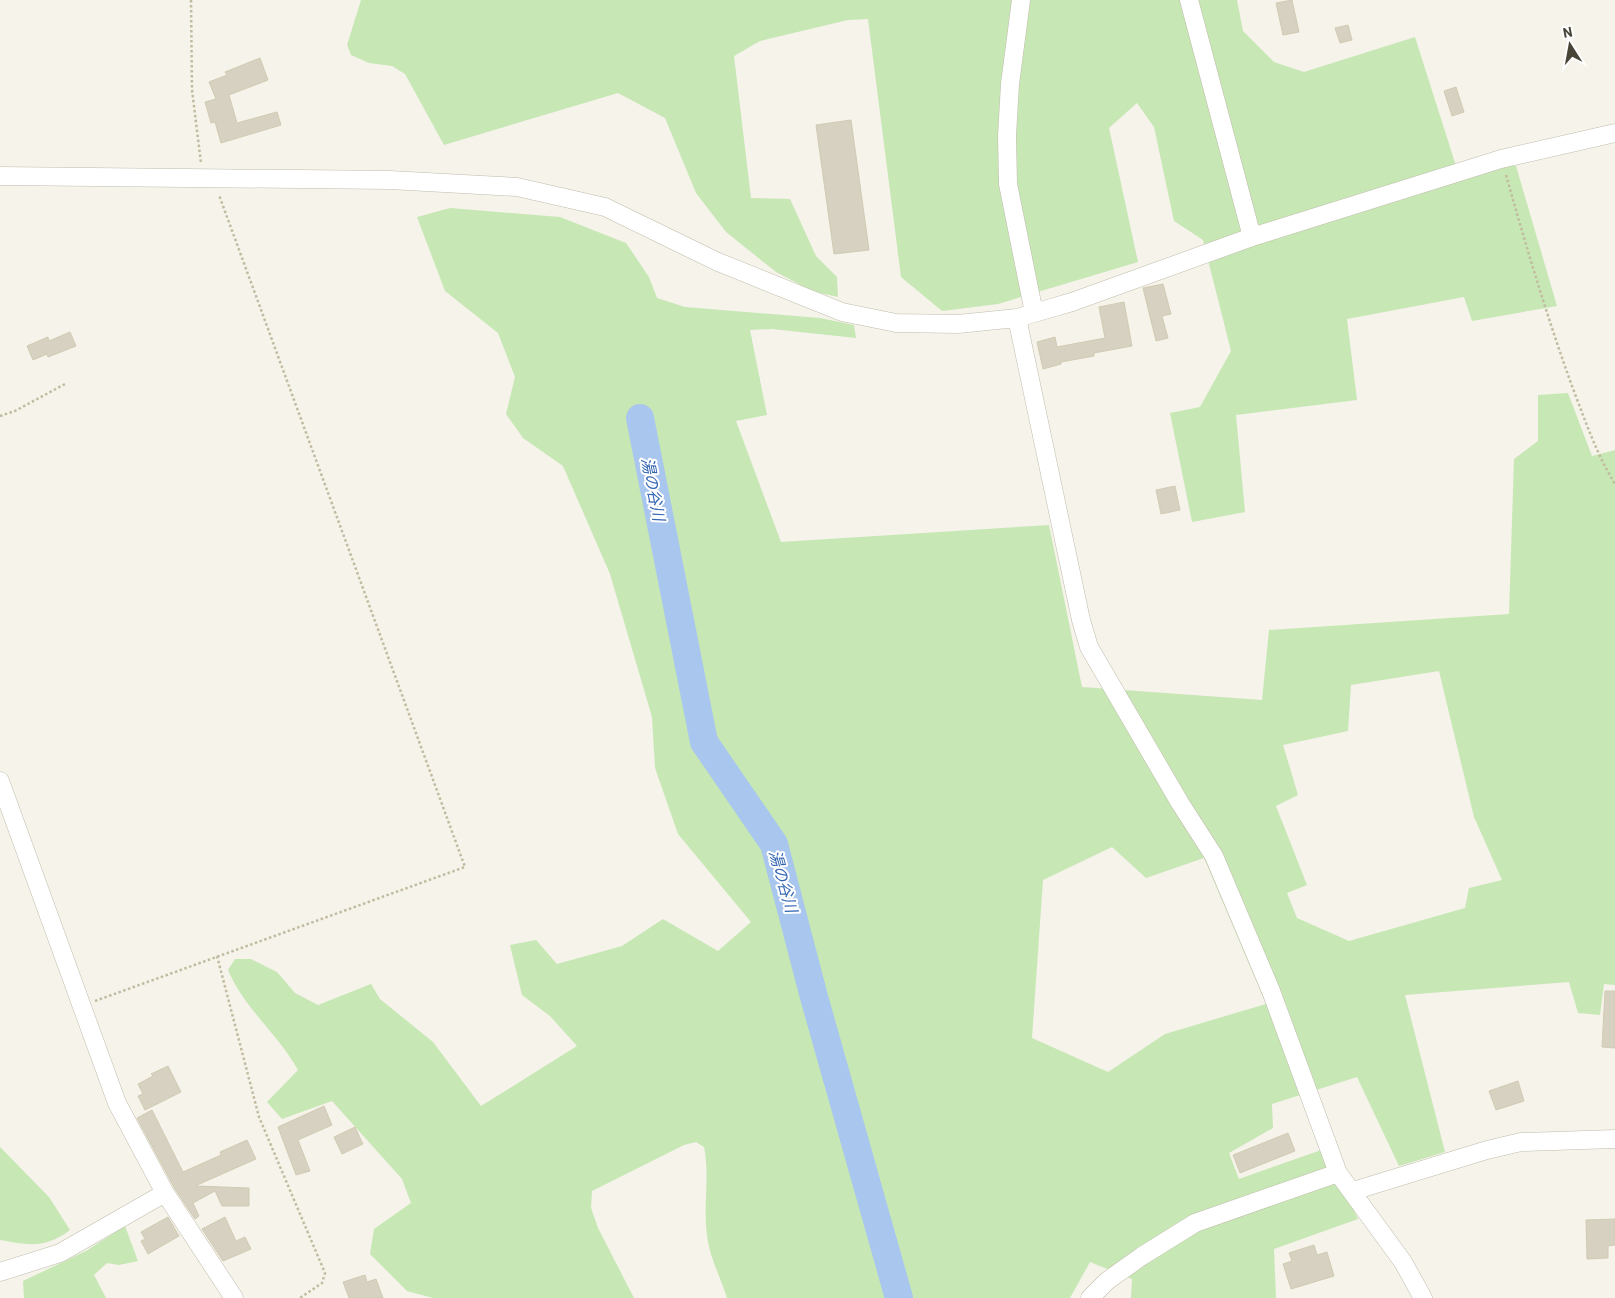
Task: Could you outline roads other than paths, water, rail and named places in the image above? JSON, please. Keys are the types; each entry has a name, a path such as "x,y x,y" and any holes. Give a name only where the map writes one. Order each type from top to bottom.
{"street":[{"path":"1021,0 1010,84 1007,136 1008,184 1034,313"},
{"path":"1189,0 1252,237"},
{"path":"0,176 208,176 390,180 517,187 605,207 718,262 842,312 896,323 958,324 1017,318 1072,302 1252,237 1501,159 1615,133"},
{"path":"1017,318 1081,620 1089,647 1180,803 1214,856 1271,991 1338,1173 1403,1262 1423,1298"},
{"path":"0,781 116,1103 165,1193 234,1298"},
{"path":"1353,1192 1487,1150 1521,1142 1615,1139"},
{"path":"1090,1298 1107,1281 1142,1256 1195,1223 1338,1173"},
{"path":"0,1272 60,1253 165,1193"}],"waterway":[{"name":"湯の谷川","path":"640,418 704,742 774,844 814,997 899,1298"}]}
